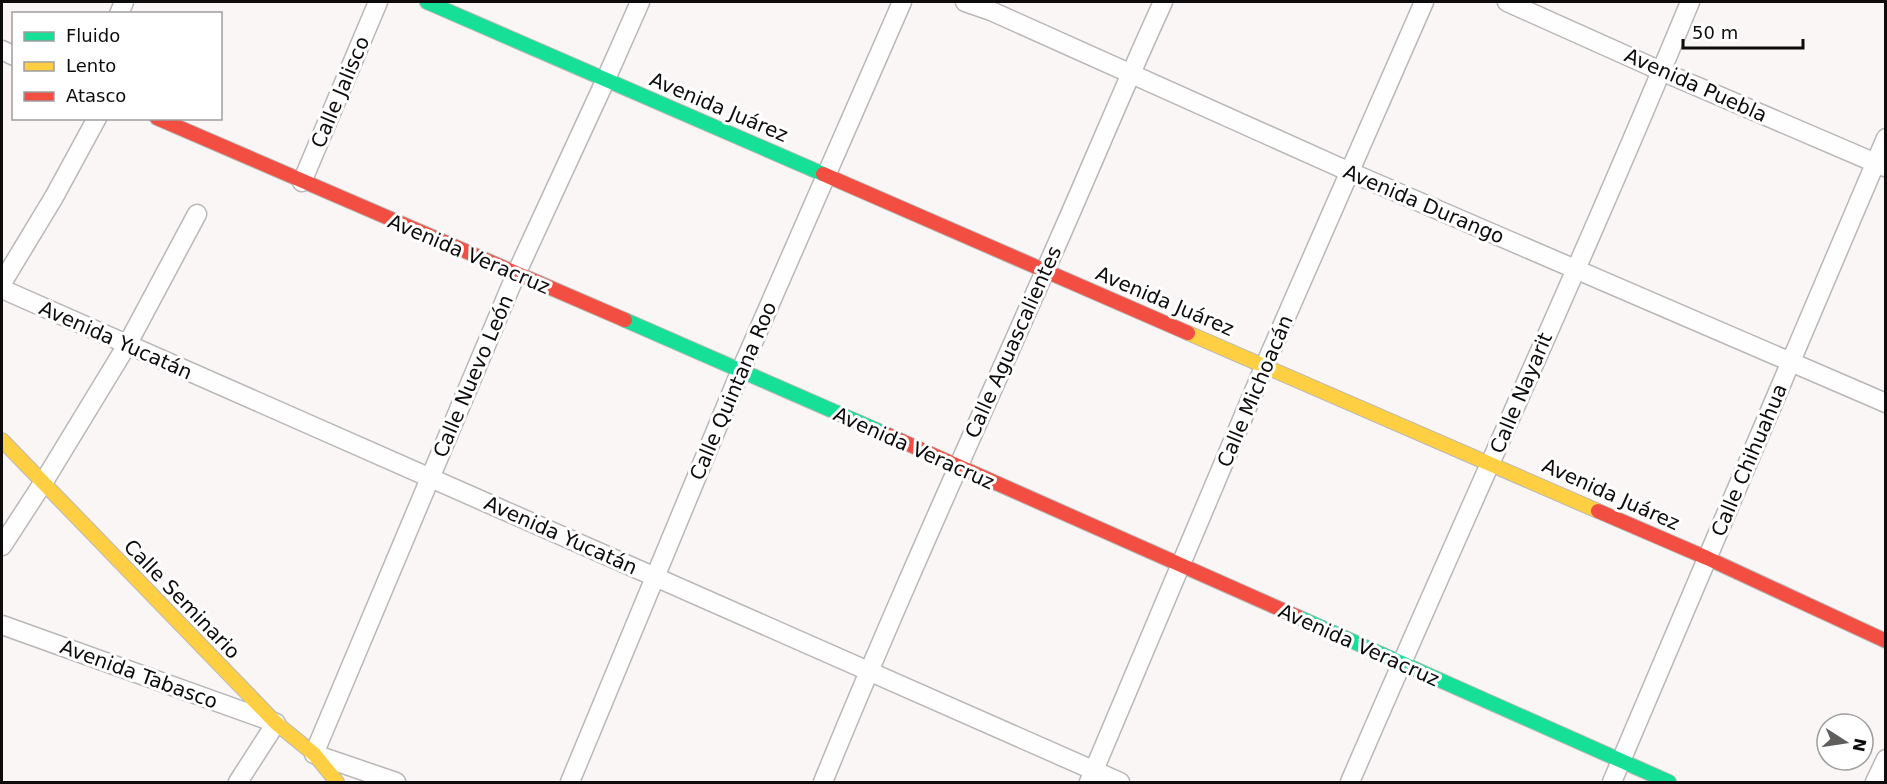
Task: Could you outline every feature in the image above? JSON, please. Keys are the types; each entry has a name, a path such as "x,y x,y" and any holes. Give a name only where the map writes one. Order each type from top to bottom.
{"street":[{"name":"Calle Jalisco","path":"302,182 378,2"},
{"name":"Avenida Juárez","path":"427,2 1491,463 1707,558 1886,641"},
{"name":"Calle Nuevo León","path":"314,753 516,274 640,2"},
{"name":"Calle Quintana Roo","path":"570,783 741,370 902,2"},
{"name":"Avenida Durango","path":"965,2 991,11 1350,172 1886,403"},
{"name":"Calle Aguascalientes","path":"823,783 868,671 1163,2"},
{"name":"Calle Michoacán","path":"1091,777 1265,365 1424,2"},
{"name":"Avenida Puebla","path":"1508,2 1880,165"},
{"name":"Calle Nayarit","path":"1350,783 1690,2"},
{"path":"2,283 97,120"},
{"name":"Avenida Veracruz","path":"162,120 741,370 1669,783"},
{"name":"Calle Chihuahua","path":"1612,783 1790,363 1880,165 1886,138"},
{"path":"2,546 127,345 197,214"},
{"name":"Avenida Yucatán","path":"2,289 868,671 1091,777 1120,783"},
{"name":"Calle Seminario","path":"2,440 276,723 314,753 337,783"},
{"name":"Avenida Tabasco","path":"2,625 276,723"},
{"path":"238,783 276,723"},
{"path":"314,753 396,783"},
{"path":"1875,783 1886,759"}],"traffic: fast":[{"path":"427,2 823,174"},
{"path":"625,320 888,435"},
{"path":"1298,617 1669,782"}],"traffic: slow":[{"path":"1188,333 1598,511"},
{"path":"2,440 276,723 314,754 337,782"}],"traffic: jam":[{"path":"162,120 625,320"},
{"path":"823,174 1188,333"},
{"path":"888,435 1298,617"},
{"path":"1598,511 1707,558 1886,641"}]}
